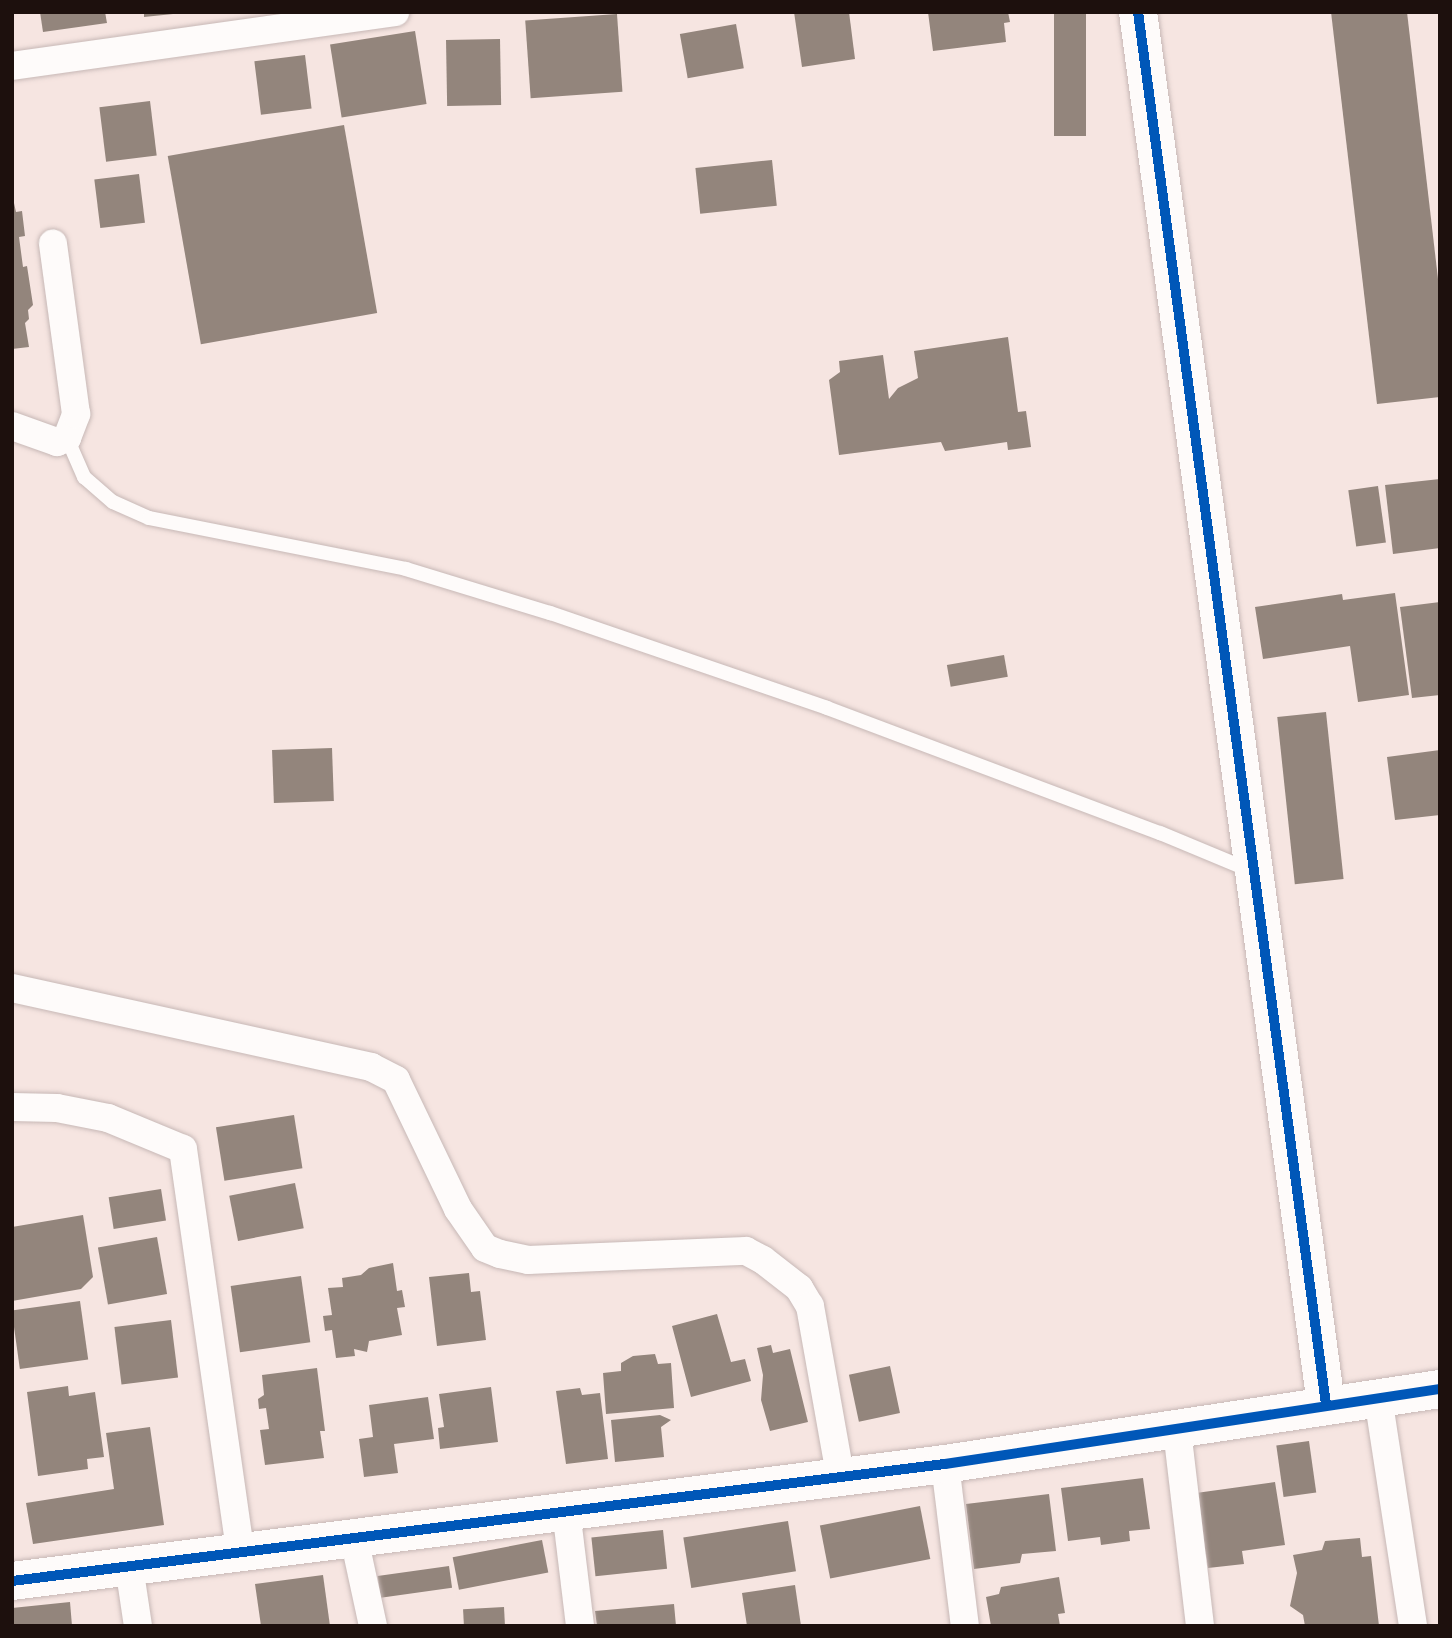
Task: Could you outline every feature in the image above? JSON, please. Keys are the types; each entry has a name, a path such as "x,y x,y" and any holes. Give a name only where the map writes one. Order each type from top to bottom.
{"street":[{"path":"12,66 396,12"},
{"path":"1138,12 1326,1404"},
{"path":"12,426 57,442 67,438 76,414 53,244"},
{"path":"12,988 371,1068 396,1080 458,1209 485,1248 500,1254 528,1260 746,1251 763,1260 799,1288 810,1306 840,1475"},
{"path":"12,1107 57,1108 108,1118 183,1149 240,1552"},
{"path":"12,1581 840,1475 945,1464 1177,1430 1326,1404 1440,1389"},
{"path":"1378,1397 1413,1626"},
{"path":"1177,1430 1200,1626"},
{"path":"945,1464 965,1626"},
{"path":"566,1510 580,1626"},
{"path":"354,1538 373,1626"},
{"path":"130,1566 138,1626"}],"lane":[{"path":"67,438 84,477 113,502 149,517 405,569 550,613 827,708 1160,833 1254,872"}],"building":[{"path":"40,12 105,12 107,23 43,32"},
{"path":"144,12 173,12 173,14 144,17"},
{"path":"794,12 849,12 855,59 802,67"},
{"path":"928,12 1008,12 1010,22 1004,23 1006,42 933,51"},
{"path":"1054,12 1086,12 1086,136 1054,136"},
{"path":"1331,12 1407,12 1440,296 1440,397 1377,404"},
{"path":"617,14 622,92 531,98 525,20"},
{"path":"736,24 744,68 688,78 680,34"},
{"path":"415,31 427,104 342,118 330,44"},
{"path":"500,39 501,105 447,106 446,40"},
{"path":"305,55 312,109 261,115 254,61"},
{"path":"150,101 157,156 106,162 99,107"},
{"path":"344,125 377,313 201,344 168,156"},
{"path":"772,160 777,206 700,214 695,168"},
{"path":"139,174 145,223 100,228 94,179"},
{"path":"12,194 16,212 22,211 25,236 19,237 23,267 27,266 33,305 28,310 29,319 25,323 29,347 12,349"},
{"path":"1008,337 1018,412 1026,411 1031,447 1008,450 1007,442 945,451 941,442 839,455 829,380 840,372 839,361 883,355 889,399 898,388 918,378 914,351"},
{"path":"1440,479 1440,548 1393,554 1385,485"},
{"path":"1378,486 1386,542 1356,547 1348,490"},
{"path":"1395,593 1409,695 1358,702 1350,646 1263,659 1255,607 1342,594 1343,600"},
{"path":"1440,602 1440,695 1412,698 1400,607"},
{"path":"1004,655 1008,677 951,687 947,665"},
{"path":"1326,712 1344,879 1295,884 1277,717"},
{"path":"332,748 334,801 274,803 272,750"},
{"path":"1440,750 1440,815 1395,820 1387,757"},
{"path":"294,1115 302,1168 224,1181 216,1127"},
{"path":"295,1183 304,1228 238,1241 229,1196"},
{"path":"161,1189 166,1221 114,1229 109,1197"},
{"path":"83,1215 93,1277 81,1289 12,1301 12,1227"},
{"path":"157,1237 167,1294 108,1305 98,1247"},
{"path":"393,1263 397,1291 402,1290 405,1307 397,1308 402,1335 369,1341 367,1352 354,1349 355,1356 336,1358 332,1330 325,1331 323,1316 332,1315 328,1288 343,1287 342,1278 361,1275 369,1268"},
{"path":"469,1273 471,1292 480,1291 486,1340 437,1346 429,1277"},
{"path":"301,1276 310,1342 240,1352 231,1286"},
{"path":"80,1301 88,1359 20,1369 12,1311"},
{"path":"717,1314 731,1362 745,1359 751,1381 691,1397 672,1326"},
{"path":"171,1320 178,1378 121,1385 114,1327"},
{"path":"771,1345 773,1353 790,1349 808,1422 770,1431 761,1400 763,1375 757,1348"},
{"path":"655,1354 658,1364 671,1363 674,1408 606,1414 603,1373 621,1371 621,1363 633,1356"},
{"path":"890,1366 900,1413 859,1422 849,1375"},
{"path":"317,1368 325,1431 320,1431 324,1458 265,1465 260,1430 269,1429 266,1408 259,1409 258,1399 264,1395 262,1375"},
{"path":"68,1386 69,1396 95,1392 104,1457 87,1459 88,1469 38,1476 27,1392"},
{"path":"491,1387 498,1442 440,1449 438,1428 444,1427 439,1394"},
{"path":"580,1388 582,1395 600,1393 608,1459 566,1464 556,1391"},
{"path":"428,1397 434,1439 394,1444 398,1473 364,1477 359,1439 373,1437 369,1405"},
{"path":"660,1415 671,1420 661,1427 664,1457 615,1462 611,1420"},
{"path":"150,1427 164,1525 33,1544 26,1503 114,1489 106,1433"},
{"path":"1309,1441 1316,1492 1284,1497 1276,1446"},
{"path":"1143,1478 1150,1529 1129,1531 1130,1541 1101,1545 1100,1537 1068,1541 1061,1488"},
{"path":"1275,1482 1285,1545 1242,1551 1244,1564 1208,1568 1206,1554 1197,1556 1189,1494"},
{"path":"1049,1494 1056,1551 1022,1554 1020,1563 974,1569 966,1504"},
{"path":"920,1506 930,1559 830,1578 820,1525"},
{"path":"788,1521 796,1571 691,1588 683,1538"},
{"path":"663,1530 667,1569 595,1576 591,1538"},
{"path":"1360,1538 1362,1557 1371,1556 1379,1626 1305,1626 1303,1615 1290,1606 1297,1573 1293,1555 1322,1550 1325,1541"},
{"path":"542,1540 548,1572 459,1590 453,1557"},
{"path":"449,1566 452,1588 381,1598 378,1576"},
{"path":"323,1575 330,1626 261,1626 255,1584"},
{"path":"1059,1577 1065,1613 1058,1614 1060,1626 991,1626 986,1597 999,1594 1001,1587"},
{"path":"795,1585 801,1626 747,1626 742,1593"},
{"path":"70,1602 72,1626 14,1626 12,1608"},
{"path":"674,1604 676,1626 597,1626 595,1611"},
{"path":"504,1607 505,1626 464,1626 463,1609"}],"cycle path":[{"path":"1138,12 1326,1404"},
{"path":"12,1581 945,1464 1440,1389"}]}
